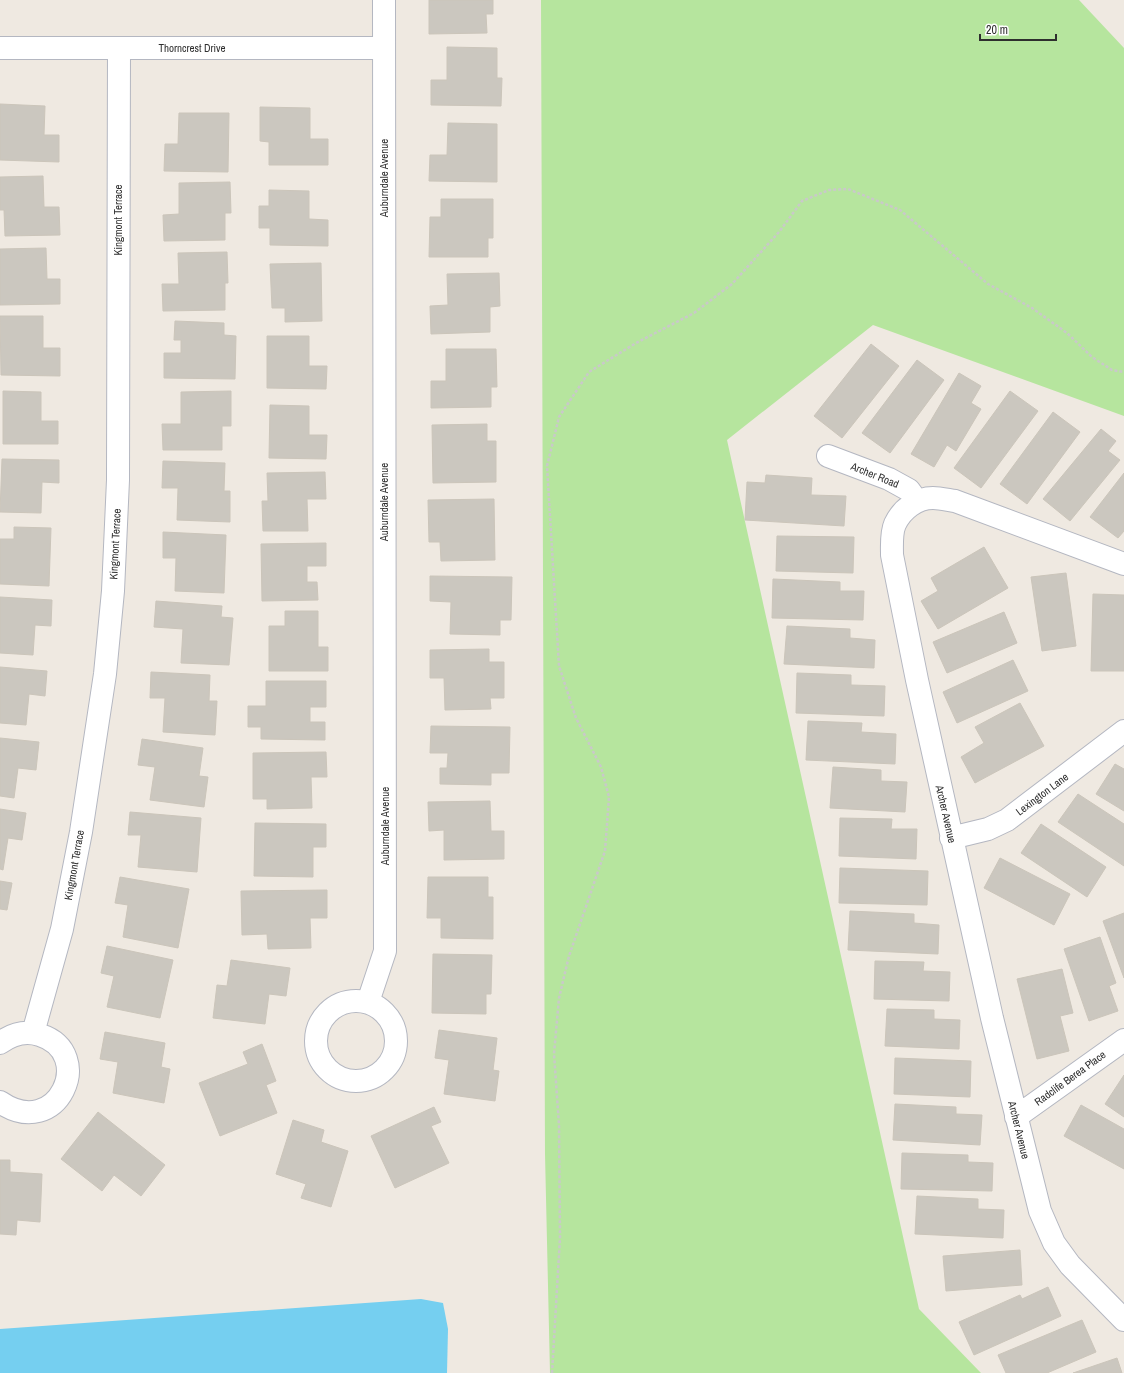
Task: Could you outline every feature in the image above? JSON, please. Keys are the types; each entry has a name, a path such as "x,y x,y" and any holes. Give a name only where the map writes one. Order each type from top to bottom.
{"street":[{"name":"Auburndale Avenue","path":"368,1002 385,951 384,0"},
{"name":"Thorncrest Drive","path":"0,48 384,48"},
{"name":"Kingmont Terrace","path":"34,1033 62,929 81,832 105,674 113,591 118,480 119,48"},
{"name":"Archer Road","path":"828,456 889,479 909,490 917,501"},
{"path":"917,501 932,498 955,501 1124,564"},
{"name":"Archer Avenue","path":"917,501 906,510 895,523 892,537 892,555 916,680 1016,1117 1040,1211 1054,1244 1070,1265 1124,1320"},
{"name":"Lexington Lane","path":"951,838 988,829 1007,820 1124,731"},
{"path":"0,1043 9,1037 21,1033 34,1033 47,1037 58,1046 65,1058 68,1072 66,1085 60,1098 49,1107 36,1112 22,1113 10,1109 0,1102"},
{"name":"Radclife Berea Place","path":"1016,1117 1124,1040"}],"path":[{"path":"552,1373 560,1238 559,1125 554,1054 559,998 569,956 605,850 609,797 601,768 576,718 559,666 548,466 559,417 589,372 636,343 694,313 732,284 779,232 802,201 829,190 848,189 900,210 988,284 1032,308 1068,333 1092,357 1112,370 1124,372"}],"green space":[{"path":"541,0 1079,0 1124,48 1124,416 873,325 727,440 919,1309 981,1373 550,1373 545,1154"}],"water":[{"path":"421,1299 443,1303 448,1329 447,1373 0,1373 0,1329"}],"building":[{"path":"429,0 493,0 493,14 486,14 487,33 429,34"},
{"path":"447,47 497,48 497,78 502,78 501,106 431,105 431,80 447,80"},
{"path":"0,104 45,106 44,135 59,135 59,162 0,160"},
{"path":"260,107 310,108 310,139 328,139 328,165 269,165 269,142 260,141"},
{"path":"179,113 229,113 228,172 164,171 165,144 178,144"},
{"path":"448,123 497,124 497,182 429,181 430,155 447,155"},
{"path":"43,176 44,207 59,207 60,235 5,236 4,210 0,210 0,177"},
{"path":"230,182 231,213 225,213 225,240 164,241 163,215 179,214 179,183"},
{"path":"269,190 309,191 309,219 328,220 328,246 270,245 270,228 259,228 259,206 269,206"},
{"path":"441,199 493,199 493,238 488,238 488,257 429,257 430,217 441,217"},
{"path":"46,248 47,279 60,279 60,304 0,305 0,249"},
{"path":"227,252 228,283 225,283 225,310 163,311 162,284 179,284 178,253"},
{"path":"321,263 322,321 285,322 285,308 272,308 270,264"},
{"path":"499,273 500,306 490,307 490,332 431,334 430,306 448,305 447,274"},
{"path":"0,316 43,316 43,348 60,348 60,376 1,375"},
{"path":"175,321 224,323 224,335 236,336 235,379 164,378 164,353 181,353 181,340 174,340"},
{"path":"267,336 309,336 309,366 327,366 326,389 267,388"},
{"path":"871,344 899,366 842,438 814,416"},
{"path":"446,349 496,349 497,387 491,387 491,407 431,408 431,381 446,381"},
{"path":"917,360 944,380 890,453 862,433"},
{"path":"959,373 981,386 971,403 981,409 956,451 947,445 934,467 911,454"},
{"path":"3,391 41,392 41,421 58,421 58,444 3,444"},
{"path":"231,391 231,426 222,426 222,450 163,450 162,424 181,424 181,392"},
{"path":"1010,391 1038,411 981,488 954,468"},
{"path":"270,405 309,406 309,435 327,435 326,459 269,458"},
{"path":"1053,412 1080,432 1027,504 1000,484"},
{"path":"487,424 487,441 496,441 496,482 433,483 432,425"},
{"path":"1101,429 1116,441 1108,451 1120,460 1070,521 1043,499"},
{"path":"2,459 59,460 59,483 42,482 41,513 0,512"},
{"path":"163,461 225,463 224,491 230,491 230,522 177,520 178,488 162,488"},
{"path":"325,472 326,499 307,499 308,531 263,531 262,501 268,501 267,473"},
{"path":"1124,473 1124,531 1118,538 1090,517"},
{"path":"766,475 812,478 811,495 846,496 844,526 745,520 747,482 765,483"},
{"path":"494,499 495,560 441,561 440,542 429,542 428,500"},
{"path":"14,527 51,528 49,586 0,584 0,539 14,539"},
{"path":"163,532 226,535 224,593 175,591 176,558 163,558"},
{"path":"777,536 854,537 853,573 776,571"},
{"path":"326,543 326,566 307,566 307,582 317,582 318,600 262,601 261,544"},
{"path":"984,547 1008,588 938,629 921,601 938,591 931,578"},
{"path":"1066,573 1076,646 1042,651 1031,577"},
{"path":"430,576 512,577 511,620 500,620 500,635 450,634 451,602 430,601"},
{"path":"773,579 840,582 840,591 864,591 863,620 772,618"},
{"path":"1093,594 1124,595 1124,671 1091,671"},
{"path":"0,597 52,600 51,626 35,625 33,655 0,653"},
{"path":"156,601 222,606 221,617 233,618 229,665 181,663 183,629 154,627"},
{"path":"285,611 318,611 318,647 328,647 328,671 269,671 269,626 285,626"},
{"path":"1004,612 1017,643 947,673 933,642"},
{"path":"787,626 850,629 850,638 875,640 874,668 784,664"},
{"path":"489,649 489,662 504,662 504,698 490,698 491,709 445,710 444,678 430,678 430,650"},
{"path":"1013,660 1028,691 957,723 943,692"},
{"path":"0,667 47,671 45,696 29,694 26,725 0,723"},
{"path":"151,672 210,675 209,701 217,701 215,735 163,732 165,698 150,698"},
{"path":"797,673 851,675 851,685 885,686 884,716 796,713"},
{"path":"266,681 326,681 326,707 310,707 310,722 325,722 325,740 261,739 261,727 248,727 248,706 266,706"},
{"path":"1020,703 1044,746 975,783 961,757 984,743 975,727"},
{"path":"808,721 862,723 861,732 896,734 895,764 806,760"},
{"path":"431,726 510,727 509,773 491,773 491,785 440,784 440,768 447,768 448,753 430,753"},
{"path":"0,738 39,742 36,770 18,768 14,798 0,796"},
{"path":"142,739 203,748 199,776 208,777 204,807 150,800 155,767 138,765"},
{"path":"326,752 327,777 311,777 312,808 267,809 267,799 253,799 253,753"},
{"path":"1115,764 1124,769 1124,811 1096,794"},
{"path":"833,767 881,770 881,781 907,782 905,812 830,808"},
{"path":"1078,794 1124,824 1124,866 1058,822"},
{"path":"490,801 491,831 504,831 504,859 444,860 444,830 429,831 428,802"},
{"path":"0,809 26,813 22,840 8,838 3,870 0,869"},
{"path":"130,812 201,818 197,872 138,867 141,835 128,835"},
{"path":"840,818 892,819 891,829 917,829 916,859 839,856"},
{"path":"255,823 326,824 326,847 313,847 313,877 254,876"},
{"path":"1041,824 1106,867 1087,897 1021,853"},
{"path":"1000,858 1070,894 1054,925 984,888"},
{"path":"840,868 928,871 927,905 839,903"},
{"path":"120,877 189,889 178,948 123,937 128,905 115,903"},
{"path":"428,877 488,877 488,897 493,897 493,939 441,938 441,918 427,918"},
{"path":"0,881 12,883 7,910 0,909"},
{"path":"327,890 327,918 310,918 311,948 268,949 267,934 242,935 241,891"},
{"path":"850,911 914,914 914,923 939,925 938,954 848,950"},
{"path":"1124,913 1124,978 1103,921"},
{"path":"1100,937 1116,983 1109,986 1118,1011 1089,1021 1064,949"},
{"path":"107,946 173,960 160,1018 107,1007 114,976 101,973"},
{"path":"433,954 492,955 491,994 486,994 486,1014 432,1013"},
{"path":"231,960 290,968 286,996 269,994 265,1024 213,1018 217,985 227,986"},
{"path":"875,961 924,962 923,971 950,972 949,1001 874,999"},
{"path":"1062,969 1073,1013 1060,1016 1069,1051 1037,1059 1017,979"},
{"path":"887,1009 934,1010 934,1019 960,1020 959,1049 885,1046"},
{"path":"439,1030 497,1038 493,1070 499,1071 495,1101 444,1094 449,1060 435,1058"},
{"path":"105,1032 165,1043 161,1067 170,1069 164,1103 113,1093 118,1062 100,1059"},
{"path":"262,1044 276,1081 266,1085 277,1113 220,1136 199,1083 248,1064 243,1052"},
{"path":"895,1058 971,1061 970,1097 894,1094"},
{"path":"1124,1075 1124,1117 1105,1104"},
{"path":"895,1104 956,1107 956,1114 982,1115 980,1145 893,1140"},
{"path":"1081,1105 1124,1129 1124,1169 1064,1136"},
{"path":"434,1107 441,1122 431,1126 449,1163 395,1188 371,1136"},
{"path":"98,1112 165,1165 141,1196 114,1175 102,1191 61,1159"},
{"path":"293,1120 324,1130 321,1142 348,1151 331,1207 301,1198 306,1184 276,1174"},
{"path":"902,1153 968,1155 968,1162 993,1163 992,1191 901,1189"},
{"path":"0,1160 10,1160 10,1172 42,1174 40,1222 17,1220 16,1235 0,1234"},
{"path":"917,1196 978,1199 978,1209 1004,1210 1003,1238 915,1234"},
{"path":"1020,1250 1022,1285 946,1291 943,1256"},
{"path":"1048,1287 1061,1316 974,1355 959,1322 1020,1295 1022,1299"},
{"path":"1082,1320 1096,1352 1047,1373 1006,1373 998,1355"},
{"path":"1117,1358 1122,1373 1073,1373"}]}
